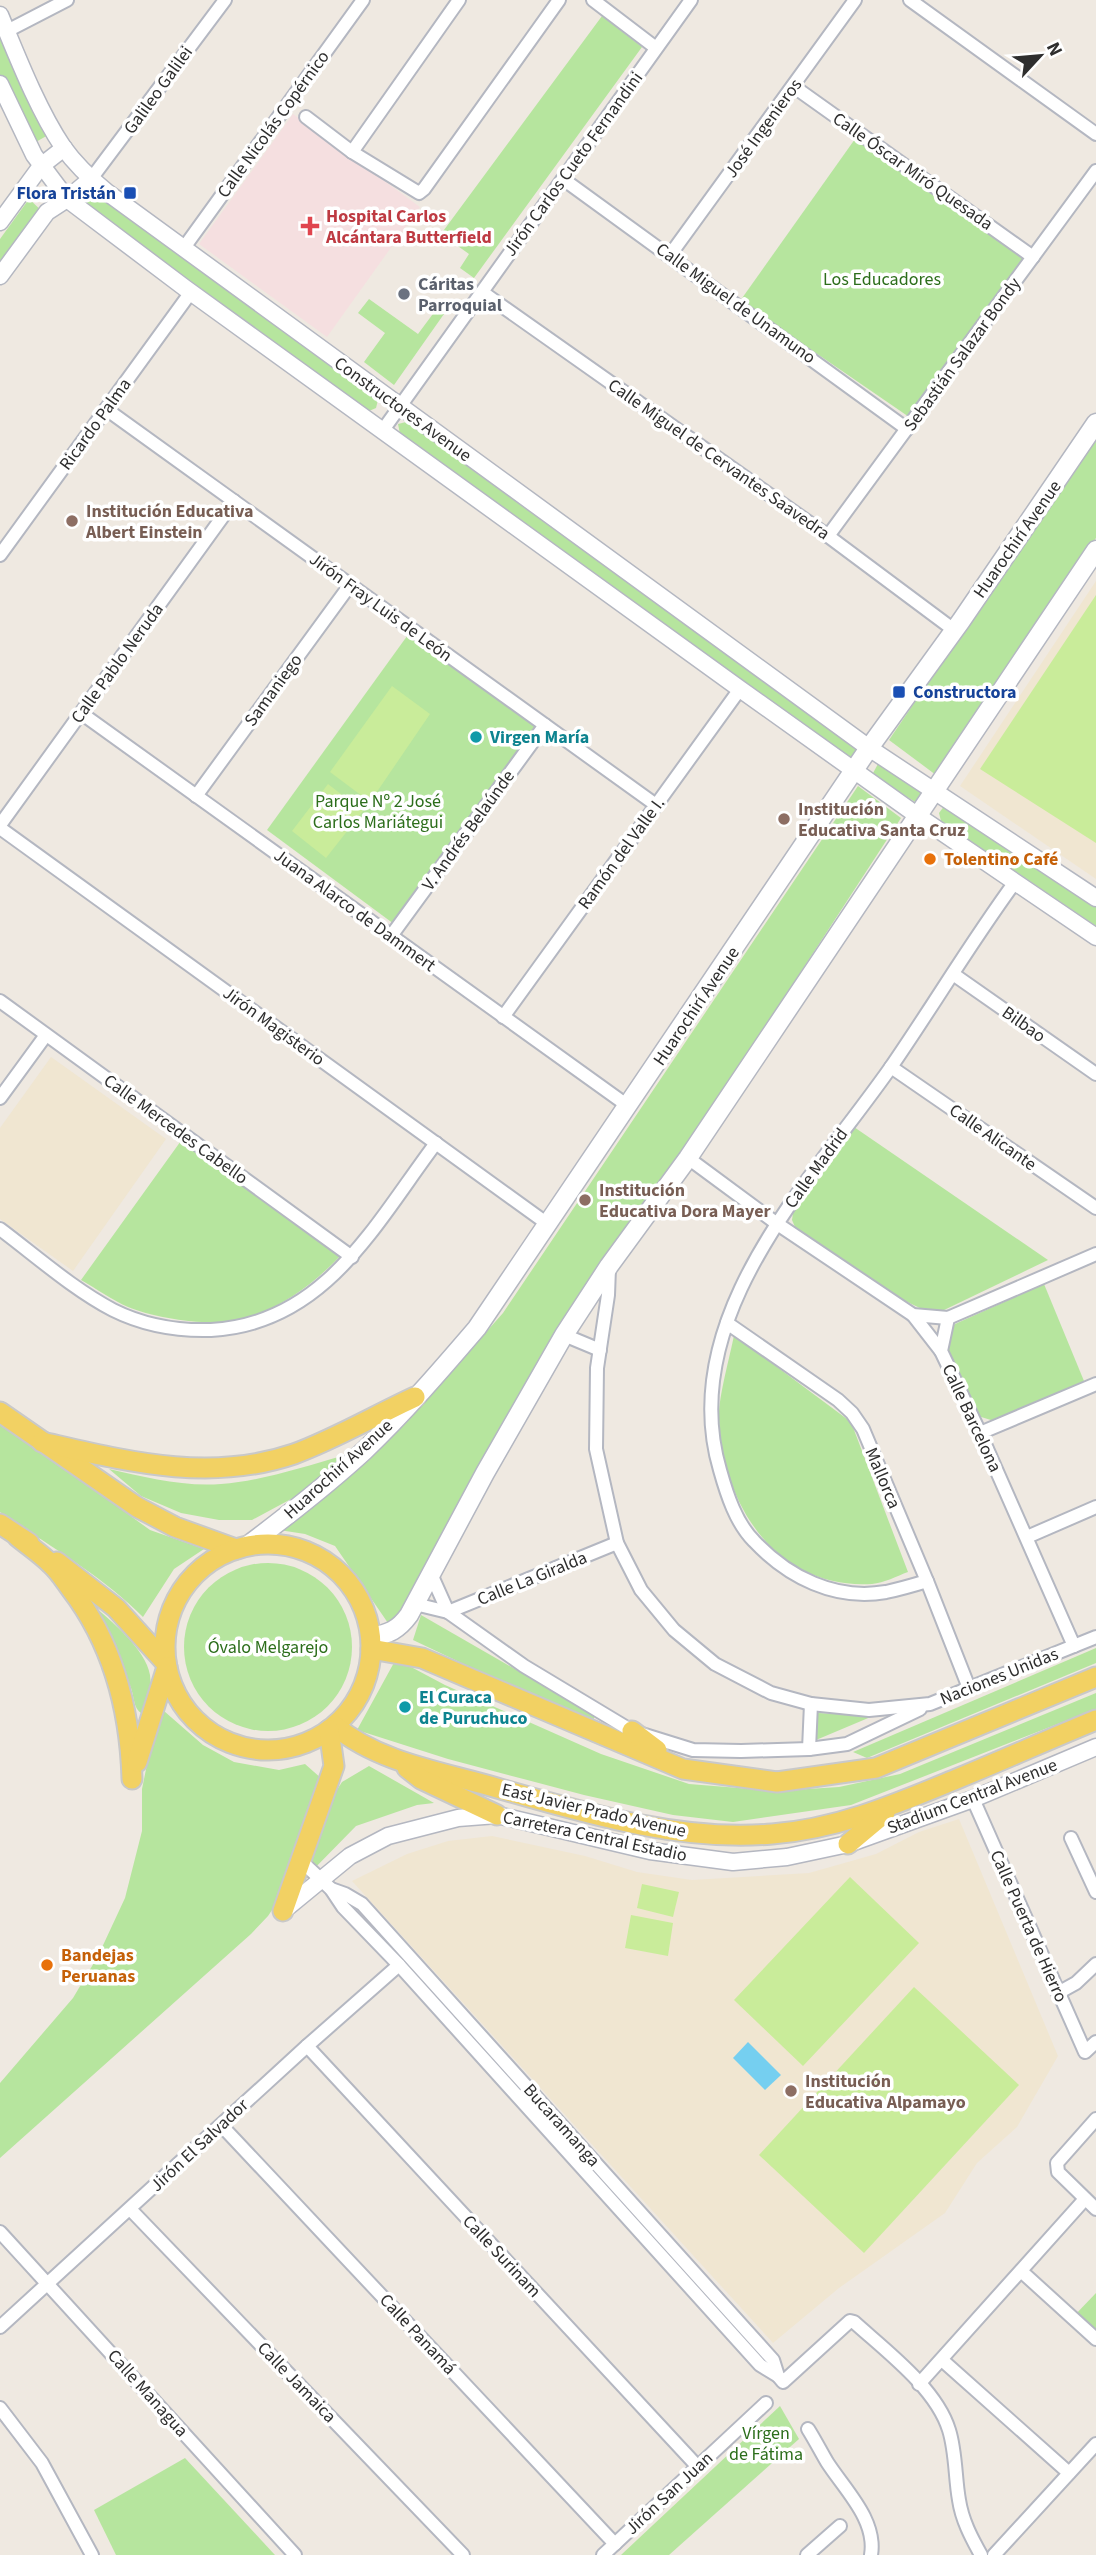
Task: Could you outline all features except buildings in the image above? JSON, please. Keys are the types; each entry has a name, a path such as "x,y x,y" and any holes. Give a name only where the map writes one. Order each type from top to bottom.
{"main road":[{"name":"Huarochirí Avenue","path":"242,1547 339,1473 366,1448 477,1328 869,748 954,630 1096,423"},
{"path":"371,1643 400,1626 415,1604 485,1473 564,1335 609,1266 688,1158 1096,551"},
{"path":"42,1443 133,1462 188,1469 245,1465 296,1453 415,1397"},
{"path":"0,1412 157,1519 242,1547"},
{"path":"0,1524 18,1536 99,1593 167,1665 176,1691 189,1713 208,1731 231,1743 256,1749 282,1749 307,1743 332,1728 352,1707 363,1689 369,1670 371,1643 365,1613 354,1591 339,1572 319,1557 296,1548 272,1544 242,1547 214,1559 194,1575 180,1594 167,1627 167,1665 132,1779 126,1710 111,1658 86,1609 52,1565 18,1536"},
{"path":"371,1643 422,1658 683,1769 777,1782 876,1768 1096,1677"},
{"name":"East Javier Prado Avenue","path":"332,1728 391,1758 537,1799 653,1827 743,1836 799,1831 848,1820 895,1805 1096,1720"},
{"path":"283,1911 334,1766 332,1728"},
{"path":"632,1731 683,1769"},
{"path":"391,1758 421,1779 497,1815"},
{"path":"848,1844 895,1805"}],"street":[{"path":"7,31 67,0"},
{"name":"Galileo Galilei","path":"91,179 225,0"},
{"name":"Calle Nicolás Copérnico","path":"183,249 363,0"},
{"path":"352,152 459,0"},
{"path":"306,117 352,152 419,192 424,189 559,0"},
{"path":"593,0 656,48"},
{"name":"Jirón Carlos Cueto Fernandini","path":"383,430 691,0"},
{"name":"José Ingenieros","path":"670,255 855,0"},
{"path":"910,0 1096,134"},
{"name":"Constructores Avenue","path":"0,15 46,116 64,148 91,179 183,249 869,748 1096,898"},
{"name":"Constructores Avenue","path":"0,84 21,133 66,199 740,689 918,816 1096,937"},
{"name":"Calle Óscar Miró Quesada","path":"793,86 1033,257"},
{"path":"0,222 41,166 64,148"},
{"name":"Sebastián Salazar Bondy","path":"828,536 1096,171"},
{"name":"Calle Miguel de Unamuno","path":"563,178 907,429"},
{"path":"0,276 47,212 91,179"},
{"name":"Ricardo Palma","path":"0,555 191,292"},
{"name":"Calle Miguel de Cervantes Saavedra","path":"482,292 828,536 954,630"},
{"name":"Jirón Fray Luis de León","path":"106,409 656,804"},
{"name":"Calle Pablo Neruda","path":"0,826 234,501"},
{"name":"Samaniego","path":"196,796 350,585"},
{"name":"Ramón del Valle I.","path":"503,1017 740,689"},
{"name":"Juana Alarco de Dammert","path":"81,713 628,1106"},
{"name":"V. Andrés Belaúnde","path":"391,936 545,725"},
{"name":"Jirón Magisterio","path":"0,826 549,1225"},
{"name":"Calle Madrid","path":"928,1581 885,1592 845,1594 809,1582 774,1562 747,1534 727,1493 712,1444 710,1403 716,1359 727,1323 737,1297 776,1223 891,1067 1015,882"},
{"name":"Bilbao","path":"953,974 1096,1074"},
{"name":"Calle Mercedes Cabello","path":"0,1001 352,1256"},
{"path":"0,1098 46,1035"},
{"name":"Calle Alicante","path":"891,1067 1096,1208"},
{"path":"0,1229 85,1293 114,1310 152,1324 189,1330 253,1324 286,1310 323,1286 352,1256 436,1143"},
{"path":"688,1158 776,1223 913,1315 941,1351"},
{"path":"913,1315 948,1318 1096,1255"},
{"name":"Naciones Unidas","path":"609,1266 608,1295 597,1368 596,1449 617,1544 641,1590 674,1630 715,1664 771,1693 811,1704 869,1710 930,1704 1096,1637"},
{"name":"Calle Barcelona","path":"948,1318 941,1351 1074,1646"},
{"name":"Mallorca","path":"727,1323 838,1400 852,1413 863,1429 928,1581 969,1688"},
{"path":"564,1335 600,1350"},
{"path":"980,1433 1096,1384"},
{"path":"1027,1537 1096,1507"},
{"name":"Calle La Giralda","path":"448,1612 617,1544"},
{"path":"431,1574 448,1612"},
{"path":"415,1604 448,1612 524,1666 632,1731 692,1750 809,1749 846,1744 930,1704"},
{"path":"809,1749 811,1704"},
{"name":"Stadium Central Avenue","path":"848,1844 973,1799 1096,1747"},
{"name":"Calle Puerta de Hierro","path":"973,1799 1085,2052 1096,2042"},
{"name":"Carretera Central Estadio","path":"283,1911 326,1884 350,1856 388,1836 458,1818 497,1815 650,1852 733,1862 787,1857 848,1844"},
{"path":"1070,1838 1096,1892"},
{"name":"Bucaramanga","path":"300,1860 326,1884 343,1907 399,1965 760,2365 780,2379"},
{"name":"Bucaramanga","path":"326,1884 362,1905 773,2360 780,2379"},
{"path":"1058,1993 1076,1983 1096,1964"},
{"name":"Jirón El Salvador","path":"0,2328 220,2125 399,1965"},
{"name":"Calle Surinam","path":"307,2046 698,2467"},
{"path":"1096,2119 1057,2163 1058,2172 1096,2209"},
{"name":"Calle Panamá","path":"220,2125 615,2544"},
{"path":"919,2384 1085,2199"},
{"name":"Calle Jamaica","path":"130,2209 463,2555"},
{"name":"Calle Managua","path":"0,2232 295,2555"},
{"path":"1021,2271 1096,2339"},
{"path":"780,2379 850,2321 854,2322 936,2403 950,2431 959,2502 968,2532 981,2555"},
{"path":"942,2360 1069,2473"},
{"name":"Jirón San Juan","path":"603,2555 766,2403"},
{"path":"0,2408 42,2463 92,2555"},
{"path":"808,2429 863,2515 870,2535 871,2555"},
{"path":"994,2555 1096,2444"},
{"path":"807,2555 840,2526"}],"shaded area":[{"name":"Hospital Carlos Alcántara Butterfield","path":"293,114 420,207 327,337 199,244"},
{"path":"1096,581 1096,879 960,786"},
{"path":"51,1057 166,1139 73,1271 0,1219 0,1128"},
{"name":"Institución Educativa Alpamayo","path":"959,1819 1058,2056 1017,2127 977,2163 945,2213 839,2288 773,2343 352,1881 407,1854 448,1841 492,1836 585,1856 637,1872 692,1880 809,1873 876,1854 919,1832"}],"green space":[{"path":"602,16 642,47 474,278 460,268 469,254 441,234"},
{"path":"0,31 50,134 34,143 0,76"},
{"name":"Los Educadores","path":"855,139 1024,259 912,419 740,301"},
{"path":"96,193 378,400 376,408 369,411 85,204"},
{"path":"29,199 44,213 0,273 0,239"},
{"path":"369,299 418,334 444,299 451,304 394,385 364,362 385,333 358,313"},
{"path":"406,422 856,748 852,759 848,759 400,434 398,424"},
{"path":"1096,435 1096,538 936,775 889,740"},
{"path":"1096,595 1096,843 980,769"},
{"name":"Parque Nº 2 José Carlos Mariátegui","path":"410,632 538,725 394,924 267,830"},
{"path":"392,686 430,714 370,802 330,772"},
{"path":"879,762 928,794 920,805 872,775"},
{"path":"328,784 363,811 326,858 292,831"},
{"path":"858,786 901,818 513,1414 403,1608 388,1623 335,1546 305,1534 279,1530 403,1426 503,1313"},
{"path":"945,805 1096,907 1096,926 941,821 939,813"},
{"path":"854,1127 1048,1260 942,1311 928,1312 893,1295 795,1227 792,1220 793,1213"},
{"path":"183,1138 342,1254 323,1273 280,1304 255,1316 226,1322 174,1319 141,1312 81,1280"},
{"path":"1044,1284 1084,1381 994,1421 978,1416 946,1351 950,1331 955,1324"},
{"path":"734,1335 851,1422 908,1572 872,1584 838,1582 809,1573 783,1557 761,1536 744,1511 731,1482 723,1451 719,1410"},
{"path":"0,1422 150,1530 204,1549 174,1569 143,1617 92,1574 0,1512"},
{"path":"342,1456 304,1492 252,1520 219,1520 181,1513 141,1496 109,1469 178,1483 207,1485 267,1477"},
{"name":"Óvalo Melgarejo","path":"268,1563 300,1569 327,1588 346,1615 352,1647 346,1679 327,1706 300,1725 268,1731 236,1725 209,1706 190,1679 184,1647 190,1615 209,1588 236,1569"},
{"path":"90,1603 126,1635 147,1665 150,1695 146,1715 137,1708 122,1666"},
{"path":"421,1615 595,1715 592,1725 413,1640"},
{"path":"1096,1648 1096,1663 867,1758 853,1752"},
{"path":"396,1659 445,1685 601,1754 689,1784 777,1791 839,1787 900,1774 1096,1693 1096,1709 851,1805 733,1822 673,1815 584,1795 448,1759 357,1730"},
{"path":"164,1711 203,1745 234,1762 279,1770 305,1764 322,1779 280,1898 251,1934 0,2158 0,2083 73,1998 98,1956 125,1898 142,1831 142,1789 151,1745"},
{"path":"818,1713 873,1716 816,1740"},
{"path":"369,1766 434,1803 417,1805 356,1826 308,1875 305,1868 335,1793 342,1782"},
{"path":"850,1877 919,1943 803,2066 734,2000"},
{"path":"642,1884 679,1892 673,1917 637,1908"},
{"path":"631,1915 673,1923 668,1956 625,1948"},
{"path":"914,1987 1019,2085 864,2253 759,2155"},
{"path":"1096,2293 1096,2339 1073,2317"},
{"name":"Vírgen de Fátima","path":"780,2406 799,2439 669,2555 621,2555"},
{"path":"185,2458 275,2555 116,2555 94,2510"}],"water":[{"path":"748,2042 781,2075 765,2090 733,2058"}],"place":[{"name":"Flora Tristán","path":"130,193"},
{"name":"Hospital Carlos Alcántara Butterfield","path":"310,226"},
{"name":"Cáritas Parroquial","path":"404,294"},
{"name":"Institución Educativa Albert Einstein","path":"72,521"},
{"name":"Constructora","path":"899,692"},
{"name":"Virgen María","path":"476,737"},
{"name":"Institución Educativa Santa Cruz","path":"784,819"},
{"name":"Tolentino Café","path":"930,859"},
{"name":"Institución Educativa Dora Mayer","path":"585,1200"},
{"name":"El Curaca de Puruchuco","path":"405,1707"},
{"name":"Bandejas Peruanas","path":"47,1965"},
{"name":"Institución Educativa Alpamayo","path":"791,2091"}]}
